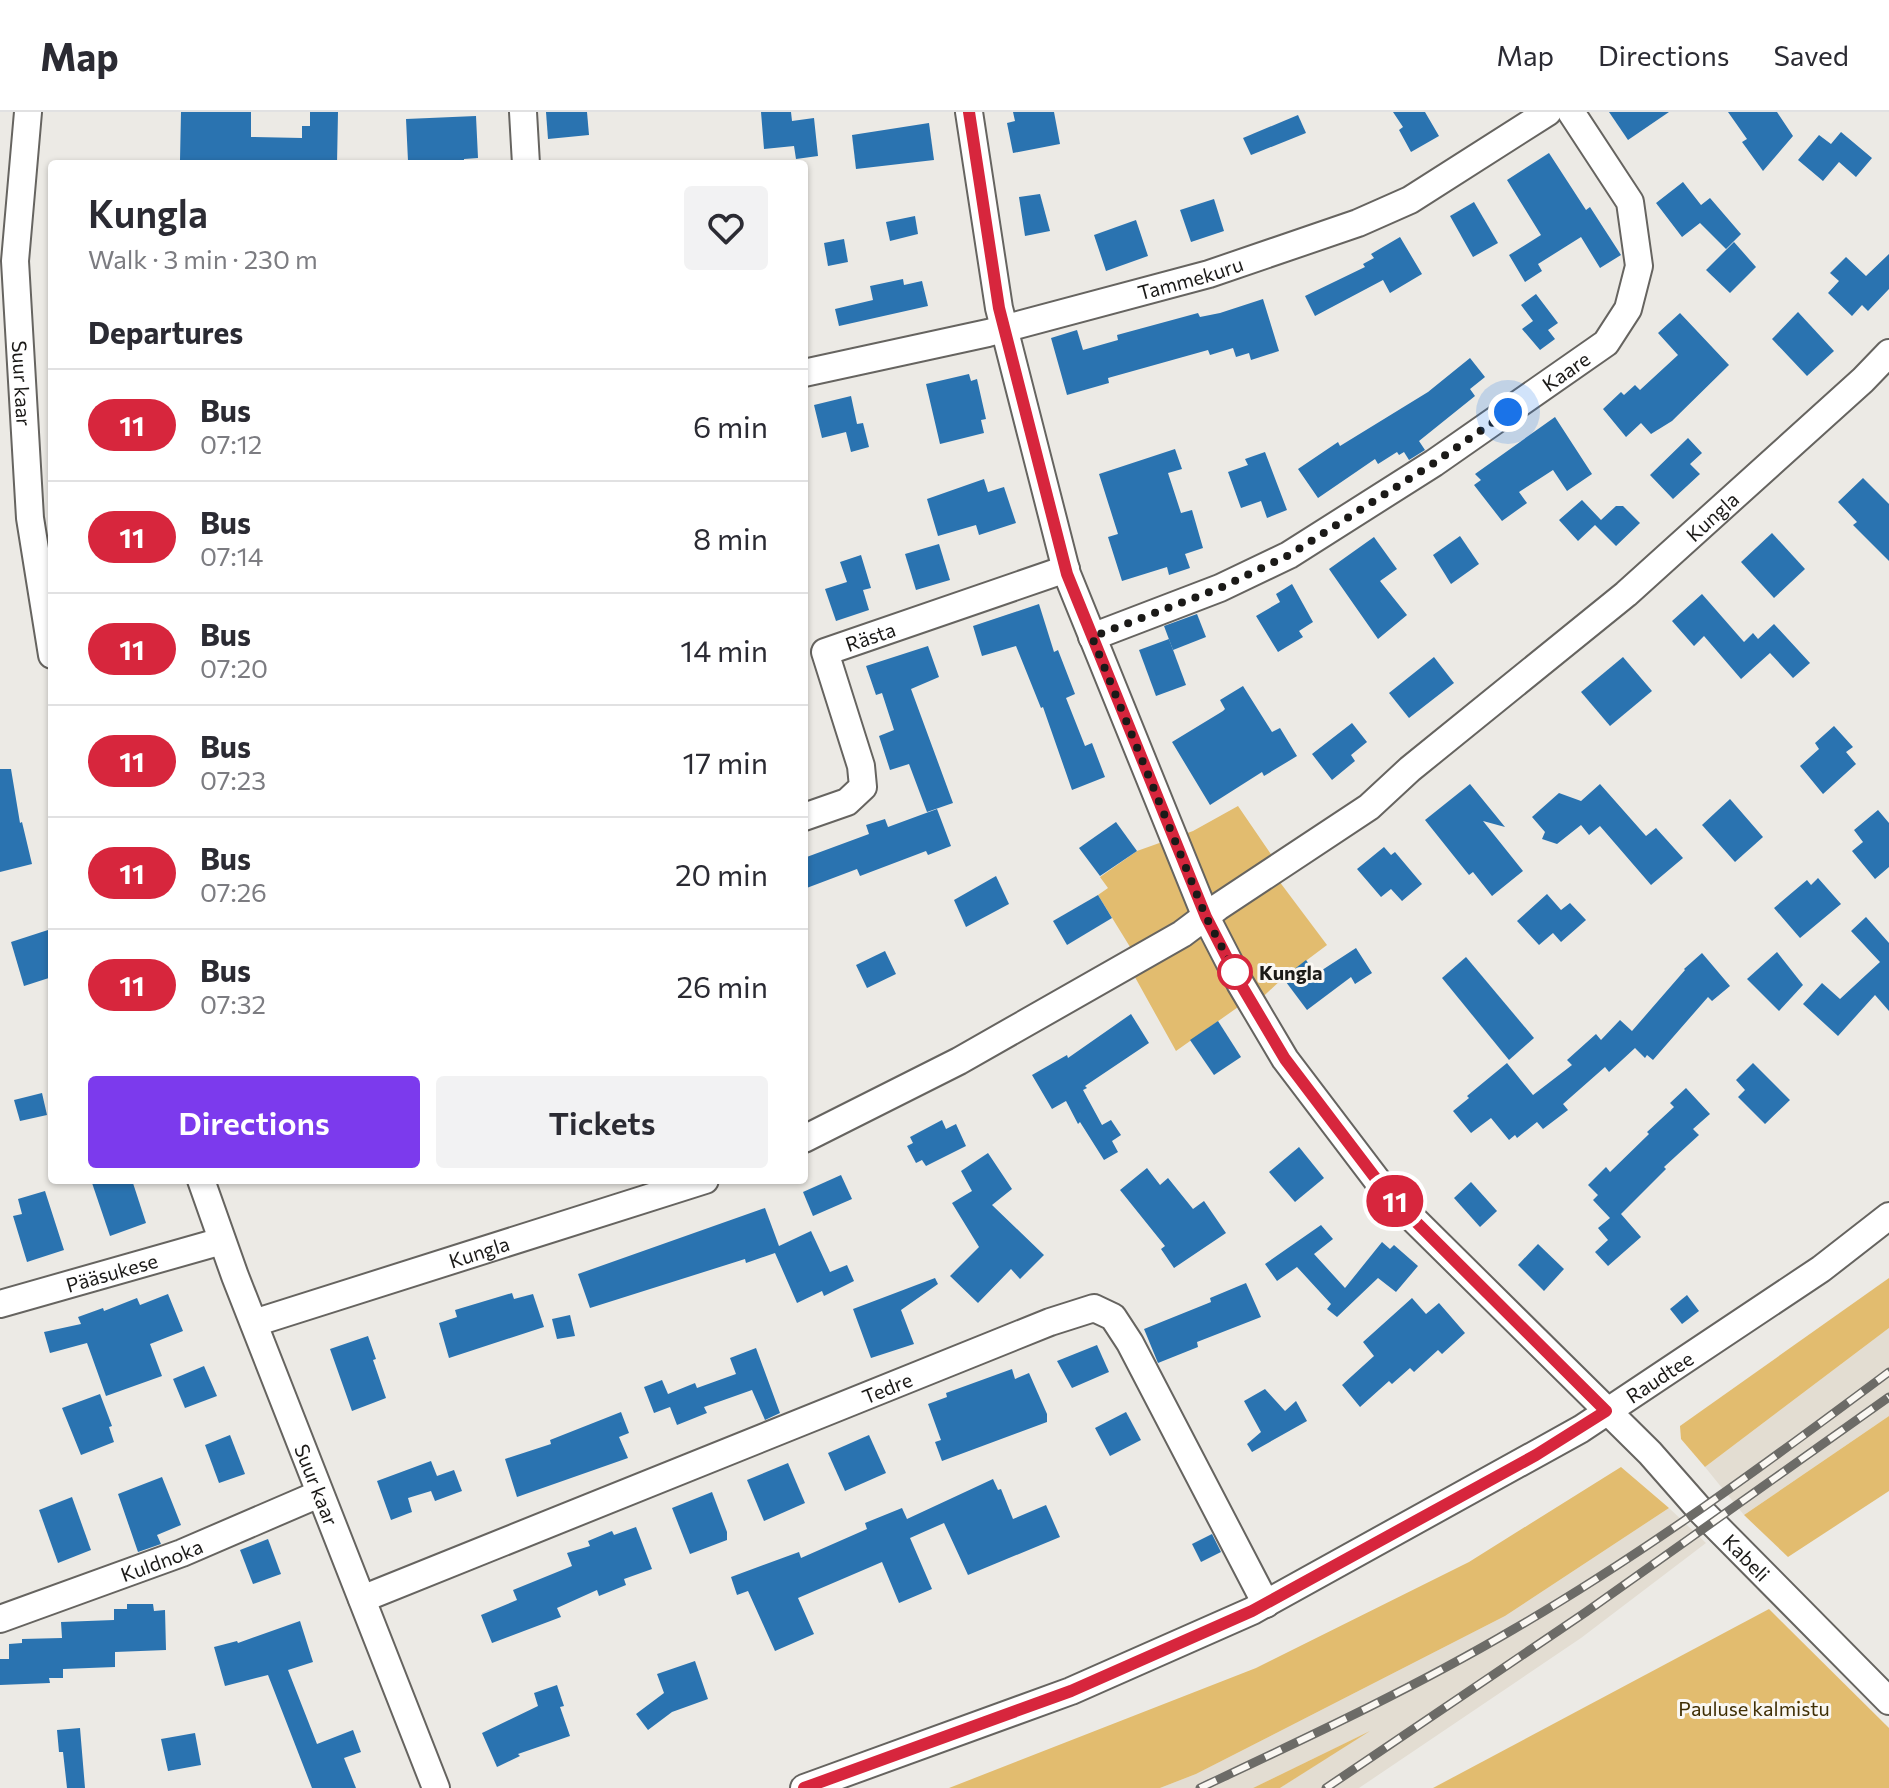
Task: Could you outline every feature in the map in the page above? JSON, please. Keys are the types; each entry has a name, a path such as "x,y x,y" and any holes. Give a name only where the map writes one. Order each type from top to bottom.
{"street":[{"name":"Suur kaar","path":"28,112 8,241 40,489 30,518 48,630"},
{"path":"523,112 526,160"},
{"name":"Kabeli","path":"969,112 999,308 1066,569 1206,917 1240,983 1285,1059 1386,1192 1650,1453 1701,1511 1889,1701"},
{"name":"Tammekuru","path":"808,372 1004,329 1209,274 1358,223 1410,200 1548,112"},
{"name":"Kaare","path":"1092,637 1220,588 1289,555 1434,463 1606,343 1628,309 1639,266 1630,202 1571,112"},
{"name":"Kungla","path":"808,1137 959,1061 1182,934 1369,807 1410,769 1626,594 1889,353"},
{"name":"Rästa","path":"808,816 847,802 863,787 861,766 825,652 1066,569"},
{"name":"Suur kaar","path":"202,1184 319,1494 436,1788"},
{"name":"Kungla","path":"254,1323 692,1184"},
{"name":"Raudtee","path":"804,1788 1071,1691 1266,1604 1536,1455 1821,1269 1889,1216"},
{"name":"Pääsukese","path":"0,1304 222,1241"},
{"name":"Tedre","path":"362,1599 1021,1334 1094,1308 1113,1317 1130,1343 1266,1604"},
{"name":"Kuldnoka","path":"0,1619 182,1553 319,1494"}],"shaded area":[{"path":"1889,1328 1889,1416 1744,1515 1705,1467"},
{"path":"1669,1508 1706,1543 1581,1638 1359,1788 1280,1788 1360,1736 1253,1788 1160,1788 1196,1774 1505,1616"}],"green space":[{"path":"1238,806 1277,863 1270,869 1327,945 1283,978 1252,1007 1248,1000 1176,1051 1126,961 1135,955 1098,895 1108,888 1100,877 1137,851 1193,831"},
{"path":"1889,1278 1889,1328 1705,1467 1681,1439 1680,1426"},
{"path":"1889,1416 1889,1491 1788,1557 1744,1515"},
{"path":"1621,1467 1669,1508 1505,1616 1196,1774 1160,1788 949,1788 1256,1668 1469,1562"},
{"name":"Pauluse kalmistu","path":"1769,1609 1889,1728 1889,1788 1433,1788"},
{"path":"1370,1731 1280,1788 1253,1788"}],"building":[{"path":"181,112 251,112 251,137 302,138 302,126 310,126 310,112 338,112 337,160 180,160"},
{"path":"546,112 587,112 589,135 548,139"},
{"path":"761,112 791,112 792,121 814,118 818,156 796,159 794,146 764,149"},
{"path":"1013,112 1054,112 1060,144 1013,153 1007,123 1015,121"},
{"path":"1393,112 1425,112 1439,136 1411,152 1399,130 1403,127"},
{"path":"1609,112 1669,112 1628,140"},
{"path":"1728,112 1777,112 1793,136 1763,171 1742,142 1747,139"},
{"path":"1298,115 1306,133 1251,155 1243,138"},
{"path":"476,116 478,158 408,160 406,119"},
{"path":"929,123 934,160 856,169 852,135"},
{"path":"1841,132 1872,158 1856,177 1839,162 1823,181 1798,160 1819,135 1831,144"},
{"path":"1549,153 1586,210 1590,207 1621,255 1600,268 1581,237 1538,264 1542,271 1525,282 1509,255 1541,235 1507,180"},
{"path":"1683,182 1701,205 1710,198 1741,234 1726,249 1700,223 1682,237 1656,203"},
{"path":"1040,194 1050,231 1025,236 1019,197"},
{"path":"1214,199 1224,231 1191,242 1180,210"},
{"path":"1474,202 1498,243 1473,257 1450,216"},
{"path":"915,216 918,234 890,241 886,222"},
{"path":"1136,220 1148,256 1106,271 1094,235"},
{"path":"1400,237 1422,274 1390,293 1383,280 1315,316 1305,296 1365,267 1363,264 1374,258 1371,254"},
{"path":"844,239 848,262 828,266 824,243"},
{"path":"1734,242 1756,267 1730,293 1706,270"},
{"path":"1889,254 1889,289 1868,311 1862,305 1852,316 1828,293 1839,281 1830,273 1846,257 1866,276"},
{"path":"903,279 904,285 922,281 928,306 839,326 835,309 873,300 870,286"},
{"path":"1536,294 1558,323 1548,330 1555,339 1540,350 1522,329 1533,321 1521,305"},
{"path":"1263,299 1279,351 1251,360 1249,353 1236,357 1233,348 1210,355 1208,350 1108,378 1109,383 1067,395 1051,338 1077,330 1083,350 1118,340 1117,335 1198,313 1200,317 1220,313"},
{"path":"1798,312 1834,351 1807,376 1772,339"},
{"path":"1680,313 1729,365 1672,421 1651,434 1641,423 1626,437 1603,409 1621,392 1624,395 1635,385 1640,390 1678,355 1658,333"},
{"path":"1470,358 1485,377 1470,389 1475,396 1419,441 1425,450 1409,460 1404,452 1399,455 1397,452 1378,464 1375,459 1318,498 1298,469 1338,442 1340,446 1428,392"},
{"path":"969,374 971,381 977,379 986,419 981,420 984,433 940,444 926,384"},
{"path":"851,396 857,424 863,423 869,447 851,452 846,432 822,438 814,405"},
{"path":"1555,417 1592,474 1567,491 1553,470 1519,492 1527,503 1502,521 1474,485 1481,480 1475,474"},
{"path":"1688,438 1702,453 1690,464 1700,474 1673,499 1650,475"},
{"path":"1175,449 1182,469 1168,473 1181,513 1192,510 1203,548 1185,554 1190,568 1169,575 1167,567 1122,581 1108,537 1118,534 1099,474"},
{"path":"1265,452 1287,510 1267,518 1261,501 1241,508 1228,472 1248,465 1245,459"},
{"path":"1863,478 1889,504 1889,561 1853,525 1857,522 1838,502"},
{"path":"984,479 988,492 1004,487 1016,523 979,535 976,525 938,536 927,499"},
{"path":"1582,500 1601,520 1616,506 1623,506 1640,523 1616,546 1595,525 1578,541 1559,520"},
{"path":"1772,533 1805,569 1774,598 1741,562"},
{"path":"1460,536 1479,564 1451,584 1433,555"},
{"path":"1374,537 1397,569 1380,581 1407,615 1378,639 1329,569"},
{"path":"939,544 950,580 916,590 905,554"},
{"path":"861,555 871,588 863,590 869,610 836,621 825,589 847,582 840,562"},
{"path":"1292,584 1313,622 1299,631 1303,637 1278,652 1256,616 1280,602 1276,594"},
{"path":"1702,594 1744,642 1753,633 1758,639 1774,624 1810,663 1793,678 1770,653 1741,679 1704,636 1694,646 1672,621"},
{"path":"1039,604 1054,652 1058,650 1075,694 1066,698 1085,746 1092,743 1105,777 1072,790 1043,707 1016,646 982,656 973,626"},
{"path":"1197,614 1206,637 1173,650 1164,626"},
{"path":"1169,639 1186,685 1156,696 1139,650"},
{"path":"928,646 939,677 911,689 953,803 927,812 909,764 890,770 879,736 894,730 882,693 876,695 866,666"},
{"path":"1434,657 1454,683 1409,718 1389,693"},
{"path":"1623,657 1652,691 1610,726 1581,692"},
{"path":"1243,686 1272,732 1280,728 1297,756 1264,776 1262,772 1210,805 1172,742 1223,711 1225,709 1220,700"},
{"path":"1352,723 1367,742 1351,755 1355,761 1332,780 1312,754"},
{"path":"1834,726 1853,747 1846,752 1856,764 1823,794 1800,766 1819,749 1815,743"},
{"path":"0,769 11,769 20,823 32,864 0,872"},
{"path":"1470,784 1505,827 1483,821 1523,871 1492,896 1473,872 1469,875 1425,820"},
{"path":"1600,784 1646,836 1656,828 1683,858 1651,885 1600,826 1589,835 1581,825 1557,844 1542,839 1545,832 1532,817 1559,793 1581,801"},
{"path":"1730,799 1763,837 1735,862 1702,825"},
{"path":"937,809 951,846 928,855 926,851 860,876 857,869 808,887 808,857 869,834 866,825 885,819 888,827"},
{"path":"1878,810 1889,823 1889,867 1875,879 1852,851 1863,842 1854,830"},
{"path":"1116,822 1137,851 1100,876 1079,848"},
{"path":"1384,847 1391,855 1395,852 1422,884 1402,901 1391,889 1381,897 1357,869"},
{"path":"996,876 1009,904 966,927 954,900"},
{"path":"1818,878 1841,904 1800,938 1774,908 1807,880 1811,885"},
{"path":"1547,894 1561,910 1570,903 1586,920 1561,942 1553,933 1539,945 1517,921"},
{"path":"1098,895 1112,918 1067,945 1053,921"},
{"path":"1866,917 1889,943 1889,1011 1875,995 1838,1036 1803,1004 1822,983 1840,999 1880,962 1851,931"},
{"path":"48,930 48,978 24,986 11,942"},
{"path":"1356,948 1372,973 1355,984 1351,977 1307,1010 1283,978 1306,960 1316,974"},
{"path":"885,951 896,974 867,988 856,965"},
{"path":"1777,952 1803,985 1779,1011 1747,979"},
{"path":"1702,953 1730,986 1712,1001 1708,997 1653,1060 1647,1055 1645,1058 1635,1048 1609,1072 1605,1067 1563,1104 1568,1110 1543,1129 1537,1122 1517,1138 1515,1135 1509,1140 1491,1118 1471,1133 1453,1111 1507,1063 1533,1095 1572,1065 1567,1060 1596,1034 1601,1040 1620,1020 1632,1031 1684,969"},
{"path":"1466,957 1534,1038 1509,1060 1442,978"},
{"path":"1131,1014 1149,1043 1083,1090 1102,1125 1111,1120 1121,1135 1112,1141 1118,1152 1104,1160 1066,1101 1052,1109 1032,1075 1067,1055 1068,1058"},
{"path":"1218,1021 1241,1057 1214,1075 1190,1040"},
{"path":"1753,1063 1790,1100 1765,1124 1738,1097 1745,1090 1736,1080"},
{"path":"1686,1088 1710,1114 1693,1129 1699,1135 1664,1167 1666,1169 1621,1214 1641,1237 1608,1266 1595,1252 1608,1240 1598,1228 1610,1218 1593,1200 1598,1195 1588,1185 1606,1167 1610,1172 1649,1134 1647,1132 1674,1107 1670,1103"},
{"path":"42,1093 47,1115 20,1121 14,1100"},
{"path":"942,1120 946,1129 956,1124 966,1146 926,1166 922,1160 916,1163 907,1146 913,1143 910,1137"},
{"path":"1299,1147 1324,1178 1295,1202 1269,1172"},
{"path":"988,1153 1012,1189 992,1205 1044,1255 1020,1279 1011,1269 978,1303 950,1276 979,1247 952,1203 972,1191 961,1171"},
{"path":"1147,1168 1160,1185 1168,1178 1193,1209 1204,1201 1226,1233 1174,1268 1161,1249 1165,1246 1120,1190"},
{"path":"841,1175 852,1199 813,1216 803,1192"},
{"path":"1471,1182 1497,1211 1480,1227 1454,1198"},
{"path":"92,1184 133,1184 146,1223 110,1236"},
{"path":"45,1191 64,1250 27,1262 13,1216 22,1214 18,1199"},
{"path":"765,1208 779,1246 811,1231 830,1272 847,1265 854,1281 824,1296 822,1291 797,1303 775,1253 746,1263 745,1259 590,1308 578,1274"},
{"path":"1321,1225 1333,1239 1314,1254 1345,1288 1382,1242 1390,1249 1394,1245 1418,1266 1396,1292 1378,1278 1337,1317 1327,1309 1331,1304 1297,1267 1277,1281 1265,1264"},
{"path":"1538,1244 1564,1269 1544,1291 1518,1265"},
{"path":"935,1278 938,1284 901,1310 914,1344 871,1358 853,1309"},
{"path":"1246,1283 1261,1317 1197,1342 1198,1347 1158,1363 1144,1329 1211,1302 1210,1298"},
{"path":"512,1293 514,1299 533,1294 544,1327 449,1358 439,1323 457,1317 455,1310"},
{"path":"168,1294 183,1331 150,1344 162,1376 106,1396 87,1343 50,1353 44,1332 81,1324 78,1317 103,1308 104,1311 137,1298 140,1305"},
{"path":"1687,1295 1699,1311 1682,1324 1670,1309"},
{"path":"1412,1298 1426,1314 1439,1303 1465,1333 1442,1354 1438,1350 1414,1372 1410,1368 1392,1384 1389,1381 1360,1407 1342,1385 1374,1356 1363,1342"},
{"path":"570,1315 575,1336 557,1339 552,1319"},
{"path":"368,1336 386,1398 352,1411 330,1349"},
{"path":"1097,1345 1109,1372 1072,1388 1057,1361"},
{"path":"756,1348 780,1413 765,1420 752,1390 704,1407 707,1413 677,1425 670,1407 654,1413 644,1387 662,1380 668,1394 695,1383 697,1388 736,1374 730,1358"},
{"path":"204,1366 217,1396 185,1408 173,1379"},
{"path":"1012,1369 1015,1379 1029,1373 1047,1414 1047,1422 942,1461 935,1442 941,1440 928,1404 947,1397 946,1393"},
{"path":"1265,1389 1285,1411 1296,1401 1307,1421 1252,1452 1247,1444 1261,1432 1244,1401"},
{"path":"100,1394 112,1426 109,1427 114,1442 81,1455 62,1408"},
{"path":"621,1412 629,1433 619,1437 628,1458 517,1497 505,1459 551,1444 550,1440"},
{"path":"1126,1412 1141,1440 1110,1456 1095,1428"},
{"path":"230,1435 245,1474 219,1483 205,1445"},
{"path":"869,1435 886,1473 845,1491 828,1453"},
{"path":"431,1461 437,1476 454,1470 462,1491 435,1501 431,1491 408,1498 412,1512 391,1520 377,1481"},
{"path":"788,1463 805,1503 764,1521 747,1480"},
{"path":"162,1477 181,1525 157,1535 161,1544 138,1552 118,1494"},
{"path":"993,1479 998,1490 1001,1489 1013,1519 1046,1505 1060,1537 968,1575 944,1523 910,1538 932,1589 899,1603 882,1562 798,1598 814,1634 775,1651 748,1591 737,1595 731,1577 799,1552 801,1558 867,1529 865,1523 902,1508 907,1519"},
{"path":"712,1492 727,1540 690,1554 672,1508"},
{"path":"72,1497 91,1550 58,1563 39,1510"},
{"path":"636,1527 652,1569 624,1579 626,1585 599,1596 597,1590 557,1608 561,1617 492,1643 481,1615 517,1600 513,1590 572,1566 567,1553 590,1546 588,1541 612,1531 614,1535"},
{"path":"1212,1534 1221,1552 1201,1562 1192,1544"},
{"path":"268,1539 281,1574 253,1584 240,1550"},
{"path":"127,1604 153,1604 154,1611 165,1610 166,1650 115,1652 115,1667 63,1669 63,1678 49,1678 50,1683 0,1685 0,1659 9,1659 9,1644 22,1643 22,1639 62,1638 61,1622 114,1620 114,1609 127,1609"},
{"path":"300,1621 313,1662 288,1670 317,1744 353,1730 361,1752 344,1758 356,1788 312,1788 268,1675 225,1686 214,1647 238,1643"},
{"path":"695,1661 708,1699 672,1712 648,1730 636,1714 664,1693 657,1674"},
{"path":"557,1685 564,1706 560,1707 570,1736 518,1754 520,1756 497,1767 482,1733 538,1706 534,1693"},
{"path":"80,1728 85,1788 67,1788 57,1730"},
{"path":"195,1733 201,1765 168,1771 161,1739"}],"railway":[{"path":"1200,1788 1398,1692 1563,1600 1705,1506 1889,1372"},
{"path":"1326,1788 1586,1612 1889,1397"}],"bus line":[{"name":"11","path":"804,1788 1071,1691 1252,1611 1536,1455 1606,1411 1386,1192 1285,1059 1206,917 1067,574 999,308 969,112"}],"place":[{"name":"Kungla","path":"1235,972"}],"route":[{"path":"1235,972 1206,917 1092,637 1220,588 1289,555 1508,412"}]}
